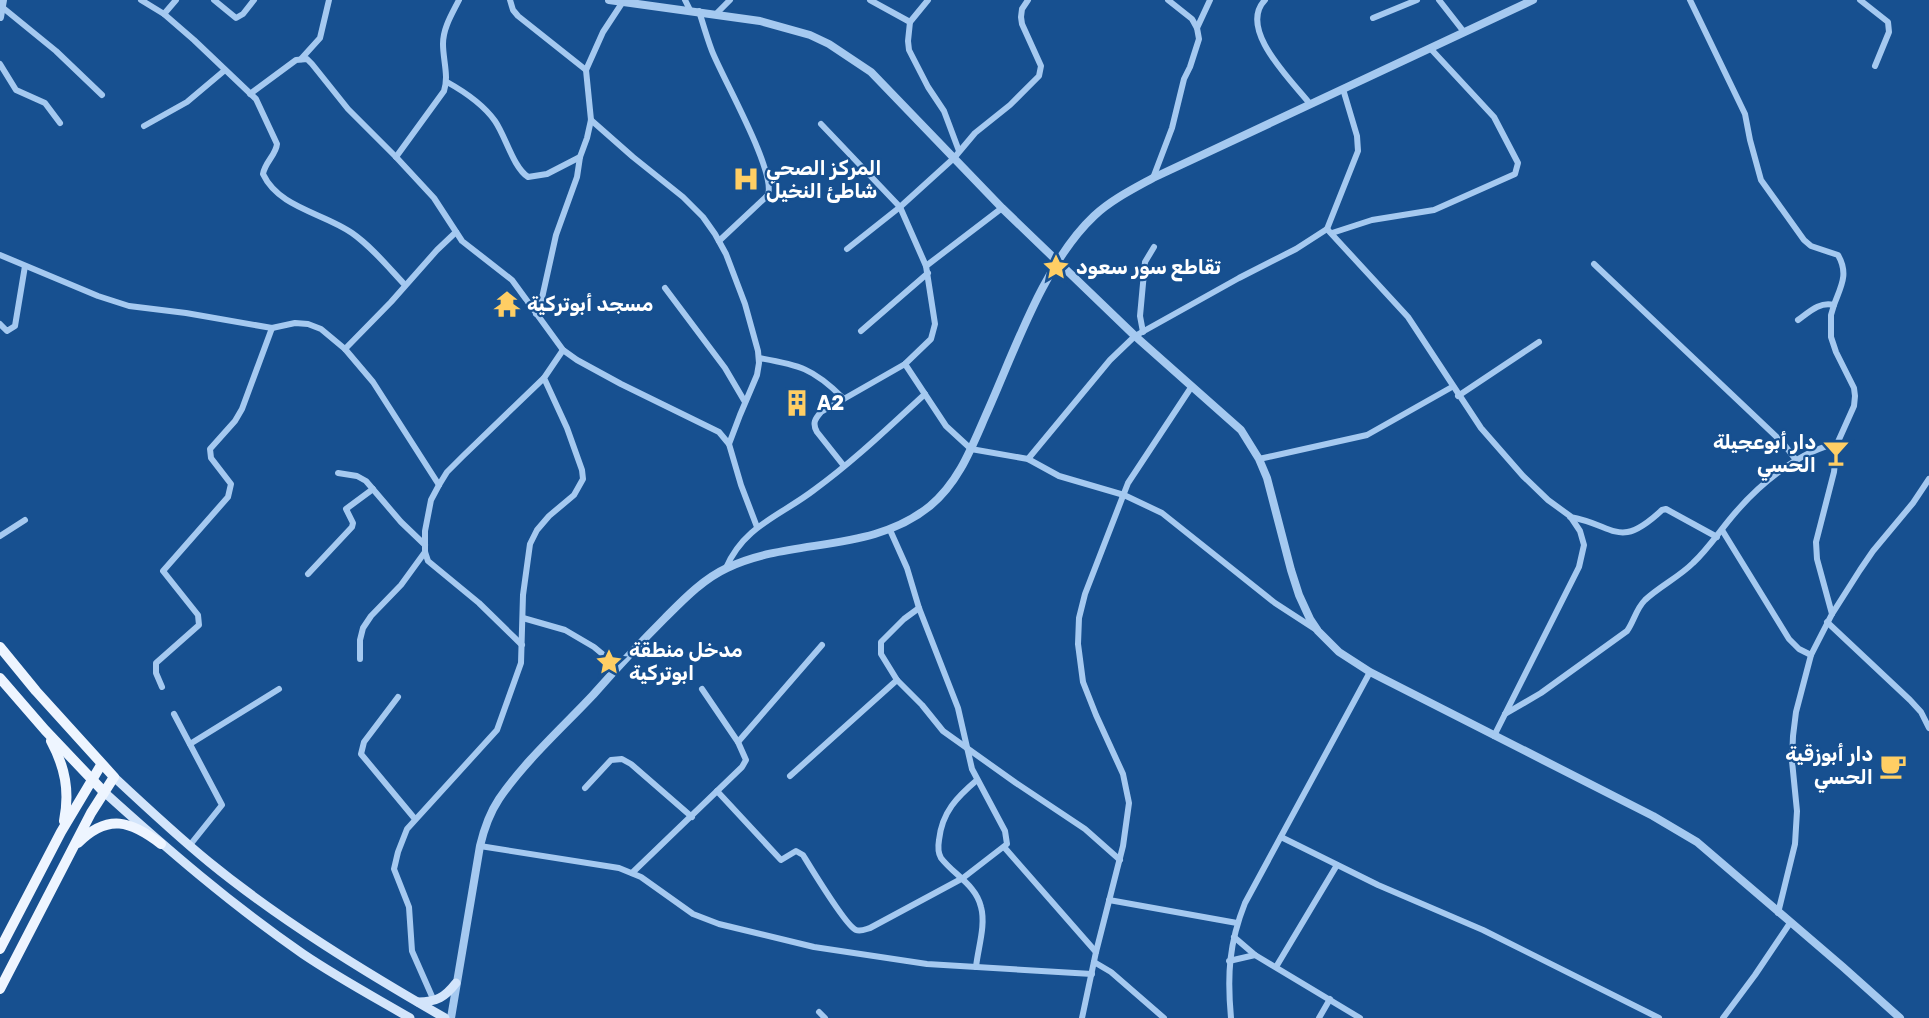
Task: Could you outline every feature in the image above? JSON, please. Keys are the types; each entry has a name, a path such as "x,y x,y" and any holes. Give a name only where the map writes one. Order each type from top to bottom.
{"main road":[{"path":"0,647 101,765 210,862 276,911 389,986 445,1018"},
{"path":"0,678 45,730 103,790 204,880 305,955 410,1018"},
{"path":"45,730 57,753 67,788 61,832"},
{"path":"0,949 61,832 101,765"},
{"path":"0,989 103,790 114,777"},
{"path":"71,850 95,828 108,824 136,827 161,844"},
{"path":"418,1002 434,1002 447,995 456,982"}],"street":[{"path":"141,0 164,14 256,99 278,144 264,168 266,179 274,189 290,201 351,232 405,285"},
{"path":"164,14 176,0"},
{"path":"214,0 236,18 243,14 254,0"},
{"path":"301,59 320,38 329,0"},
{"path":"396,157 444,91 447,82 444,67 444,36 459,0"},
{"path":"510,0 518,16 586,70"},
{"path":"609,0 760,21 810,35 829,44 871,72 956,155 1002,208 1241,430 1259,459 1273,500 1290,570 1299,595 1318,631"},
{"path":"685,0 694,11 755,144 769,182 768,195 719,241"},
{"path":"716,14 730,0"},
{"path":"870,0 910,22"},
{"path":"928,0 910,22 909,50 928,87 944,111 956,155"},
{"path":"847,249 900,207 956,155 975,133 1029,86 1041,71 1041,66 1022,24 1022,9 1028,0"},
{"path":"1153,178 1172,128 1184,79 1199,39 1192,19 1168,0"},
{"path":"1197,28 1210,0"},
{"path":"1265,0 1259,6 1257,23 1261,42 1310,104"},
{"path":"1373,18 1417,0"},
{"path":"1439,0 1464,32"},
{"path":"451,1018 480,846 486,823 504,793 618,667 680,603 699,586 726,568 777,553 890,530 914,518 946,490 971,449 1057,261 1076,235 1096,214 1119,197 1153,178 1464,32 1519,3 1533,0"},
{"path":"1690,0 1745,114 1761,180 1804,240 1811,246 1838,255 1844,265 1844,281 1831,315 1831,337 1856,396 1854,406 1837,444 1834,472 1816,542 1817,559 1832,614"},
{"path":"1860,0 1888,22 1888,32 1875,66"},
{"path":"536,314 542,298 556,236 577,177 591,120 586,70 603,32 623,1"},
{"path":"0,17 3,4 102,95"},
{"path":"1028,459 1110,360 1139,334 1239,278 1330,231 1372,220 1434,210 1515,174 1518,164 1494,117 1430,48"},
{"path":"250,94 296,60 307,60 312,64 348,109 434,198 456,232 472,250 512,280 563,350 621,384 718,432 729,444 741,484 758,527"},
{"path":"0,64 16,90 45,104 60,123"},
{"path":"144,126 187,102 225,70"},
{"path":"447,82 478,103 495,121 519,167 528,177 547,174 580,158"},
{"path":"1330,231 1358,152 1357,136 1343,89"},
{"path":"591,120 683,197 703,217 719,241 745,304 759,358 758,375 729,444"},
{"path":"821,123 900,207 927,270 934,310 934,332 931,339 905,364 843,398 821,412 814,420 814,426 844,466"},
{"path":"861,331 927,270 1002,208"},
{"path":"1330,231 1408,317 1481,428 1523,476 1548,500 1570,516 1580,531 1584,545 1579,567 1494,736"},
{"path":"345,349 456,232"},
{"path":"1139,334 1145,262 1154,247"},
{"path":"0,255 98,296 129,306 272,328 295,323 308,324 321,329 345,349 373,382 439,485"},
{"path":"1594,264 1783,443 1796,460"},
{"path":"0,324 7,331 15,326 25,266"},
{"path":"665,288 725,368 745,402"},
{"path":"1798,320 1820,305 1825,303 1834,305"},
{"path":"162,687 156,673 156,663 200,622 198,615 163,571 228,497 231,484 211,458 210,449 235,421 242,409 272,328"},
{"path":"1458,396 1539,342"},
{"path":"522,645 479,603 428,561 425,531 431,500 447,472 544,378 563,350"},
{"path":"759,358 785,363 815,373 843,398"},
{"path":"905,364 946,426 971,449 1028,459 1059,476 1124,495 1162,513 1275,603 1318,631 1339,652 1370,672 1653,816 1697,842 1844,967 1900,1018"},
{"path":"434,1002 412,951 409,907 394,869 402,840 415,819 497,730 521,663 523,595 530,544 537,530 549,516 574,495 583,479 567,429 544,378"},
{"path":"1082,1018 1096,952 1120,860 1128,803 1127,787 1117,757 1083,682 1078,632 1079,618 1085,594 1133,475 1192,386"},
{"path":"1259,459 1367,435 1452,387"},
{"path":"726,568 744,539 758,527 814,490 926,394"},
{"path":"1504,714 1541,693 1627,631 1645,600 1687,568 1760,488 1796,460 1821,447 1837,444"},
{"path":"338,473 357,476 366,481 425,549"},
{"path":"1778,913 1795,844 1797,811 1792,761 1793,736 1796,712 1810,655 1827,622 1873,551 1895,526 1929,479"},
{"path":"308,574 352,527 353,523 346,508 373,489"},
{"path":"1570,516 1588,520 1608,530 1624,533 1638,528 1666,509 1717,537"},
{"path":"0,536 25,520"},
{"path":"717,791 781,860 796,851 804,855 846,919 855,929 862,931 963,878 1004,847 1007,839 1005,831 972,769 958,708 919,608 907,568 890,530"},
{"path":"1722,530 1789,639 1799,649 1810,655"},
{"path":"360,659 360,640 363,628 371,616 401,585 425,549"},
{"path":"919,608 904,619 881,642 880,654 897,680 922,705 943,731 1085,829 1120,860"},
{"path":"523,618 572,633 594,646 618,667"},
{"path":"1827,622 1910,700 1921,712 1929,728"},
{"path":"738,742 822,645"},
{"path":"1231,1018 1229,961 1237,923 1245,903 1370,672"},
{"path":"790,776 897,680"},
{"path":"190,744 279,689"},
{"path":"632,873 692,817 746,760 738,742 702,689"},
{"path":"398,698 364,742 361,754 415,819"},
{"path":"174,714 222,805 190,845"},
{"path":"585,788 611,760 622,759 631,764 692,817"},
{"path":"976,967 982,919 981,907 976,895 963,878 940,856 939,842 941,828 951,804 977,780"},
{"path":"1281,837 1337,865 1483,930 1659,1018"},
{"path":"480,846 596,863 632,873 693,914 719,924 824,948 927,964 1092,974"},
{"path":"1004,847 1096,952"},
{"path":"1276,967 1337,865"},
{"path":"1109,900 1237,923"},
{"path":"1723,1018 1790,923"},
{"path":"1234,937 1255,955 1360,1018"},
{"path":"1229,961 1255,955"},
{"path":"1094,962 1111,972 1164,1018"},
{"path":"1319,1018 1330,999"},
{"path":"819,1012 825,1018"}],"place":[{"name":"المركز الصحي شاطئ النخيل","path":"746,179"},
{"name":"تقاطع سور سعود","path":"1056,267"},
{"name":"مسجد أبوتركية","path":"507,304"},
{"name":"A2","path":"797,403"},
{"name":"دار أبوعجيلة الحسي","path":"1836,453"},
{"name":"مدخل منطقة ابوتركية","path":"609,662"},
{"name":"دار أبوزقية الحسي","path":"1893,766"}]}
